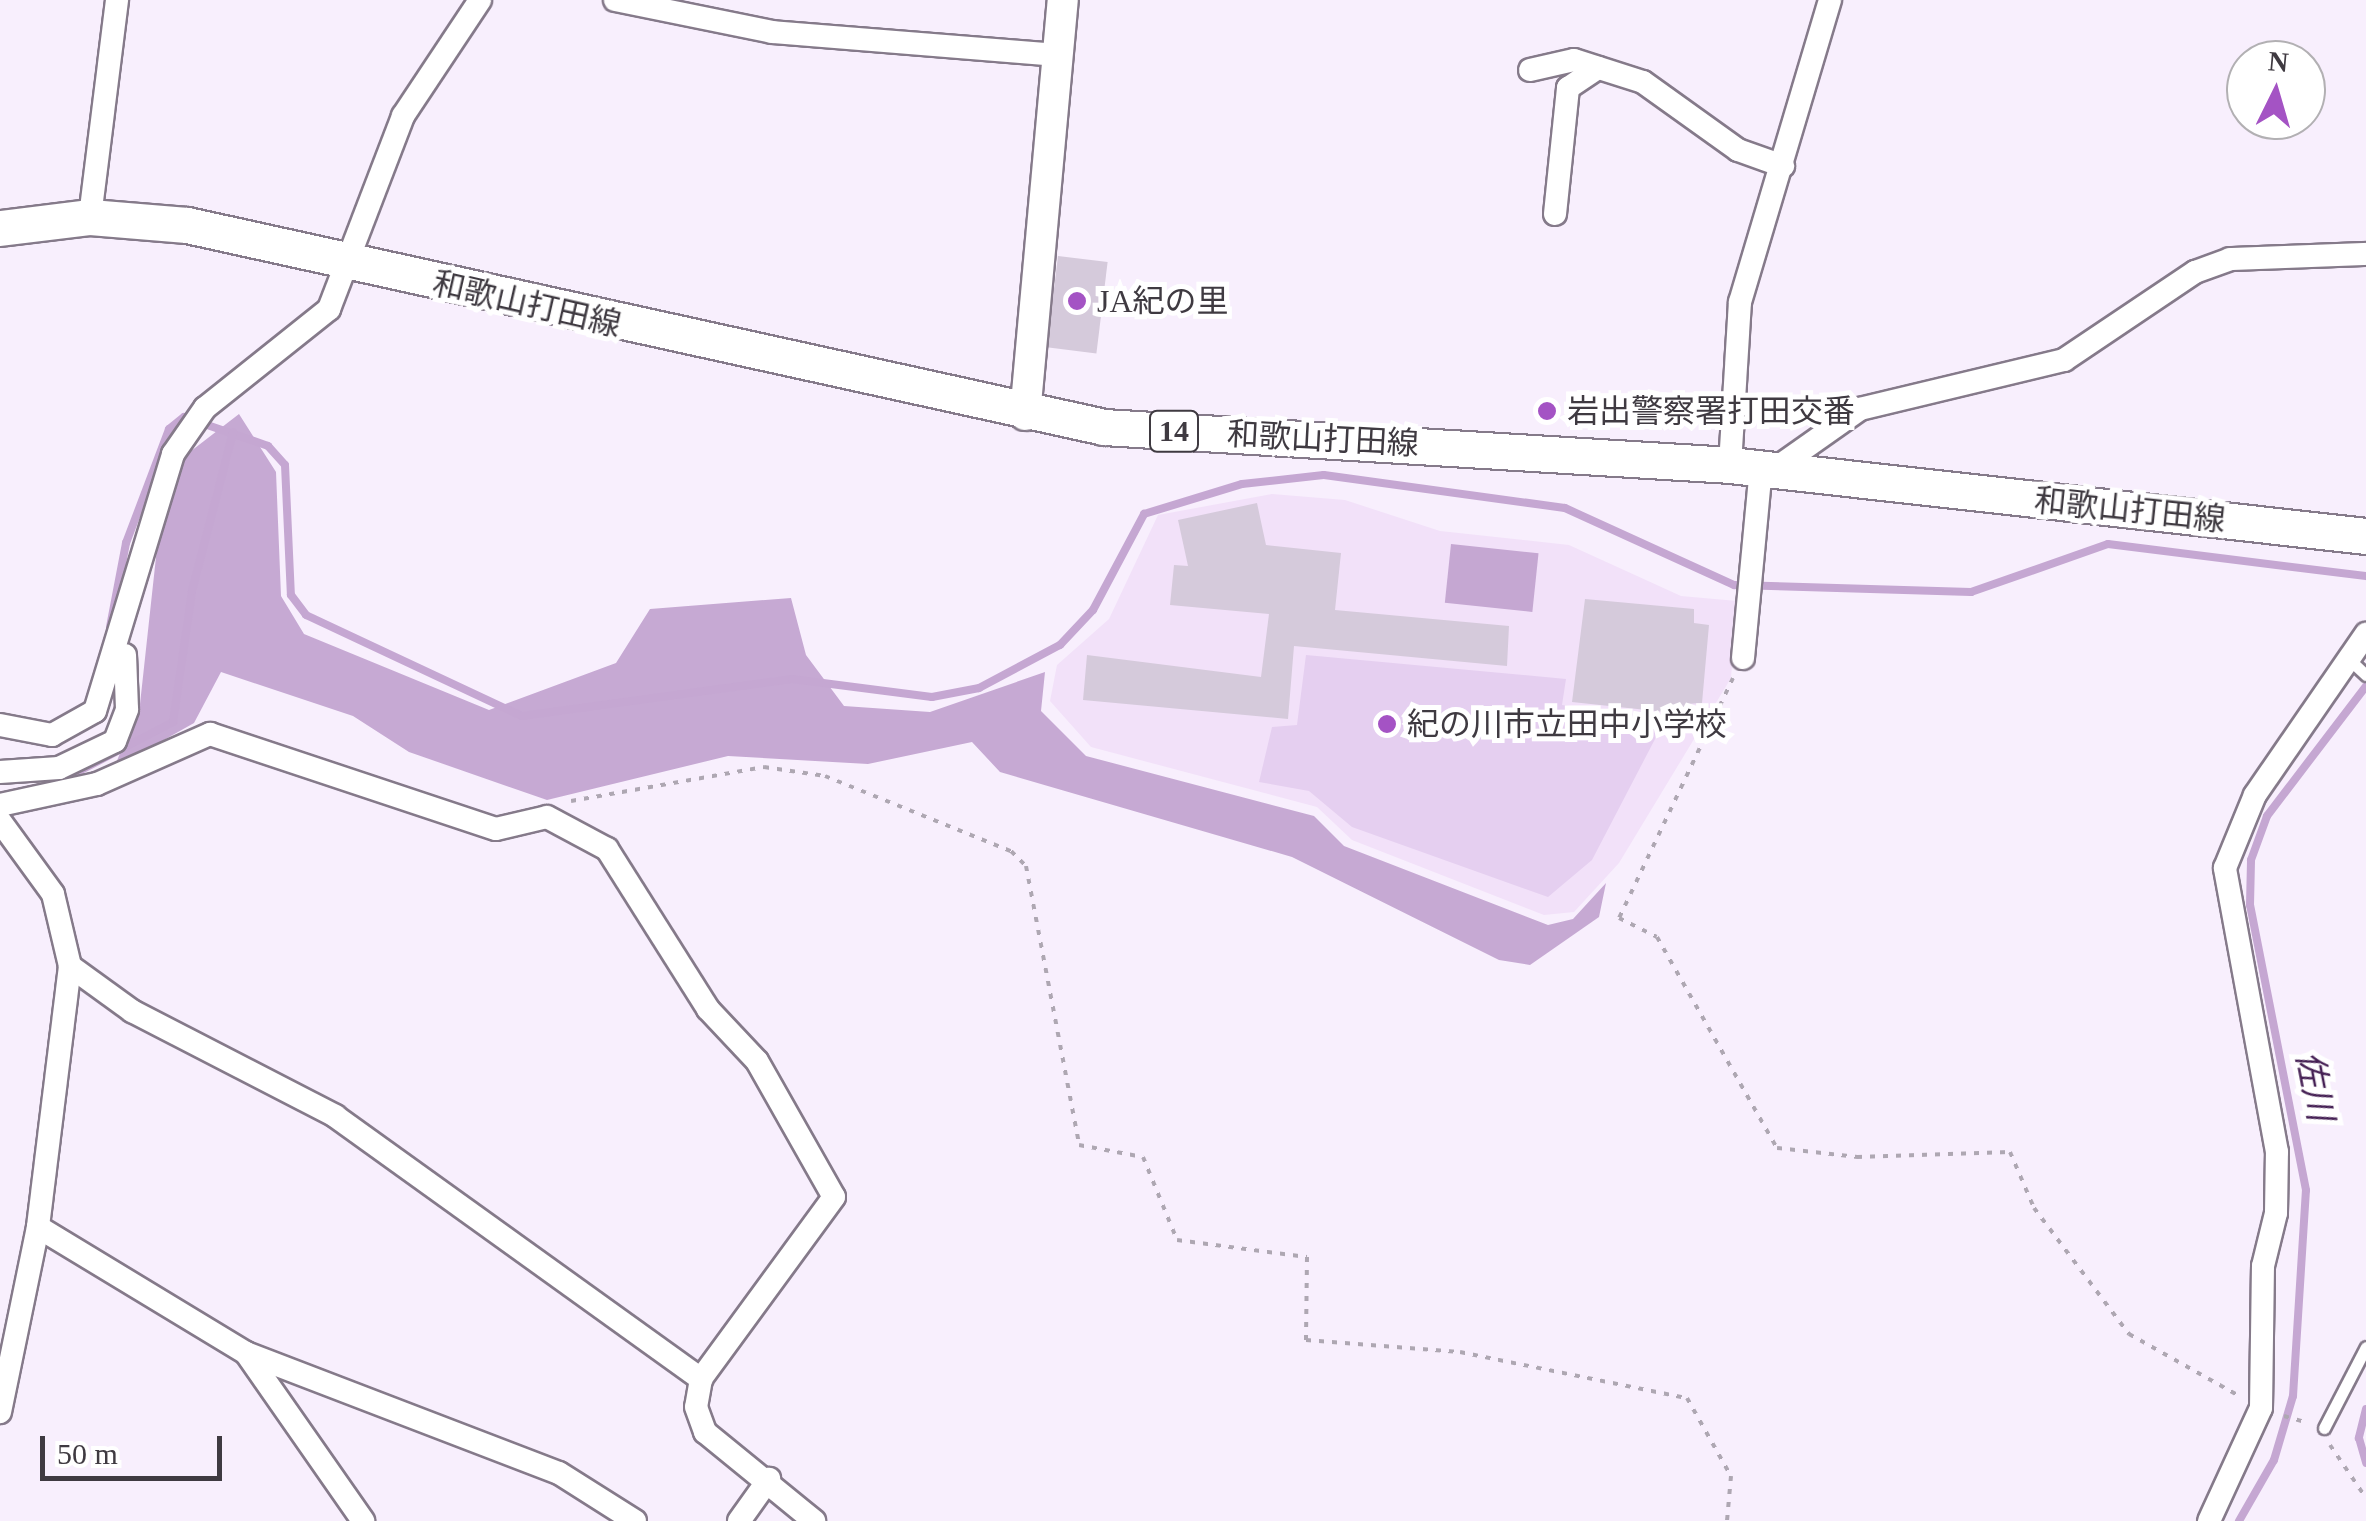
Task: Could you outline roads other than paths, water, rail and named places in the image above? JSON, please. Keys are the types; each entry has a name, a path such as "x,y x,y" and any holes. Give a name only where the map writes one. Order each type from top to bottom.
{"main road":[{"name":"和歌山打田線","path":"0,228 90,216 186,225 1024,416 1755,467 2366,536"}],"street":[{"path":"90,216 117,0"},
{"path":"0,725 52,735 76,727 95,711 124,639 173,454 205,408 329,308 350,264 403,116 480,0"},
{"path":"615,0 772,32 1059,55"},
{"path":"1024,416 1063,0"},
{"path":"1743,658 1755,467 1740,302 1784,166 1830,0"},
{"path":"1530,70 1574,60 1643,82 1738,150 1784,166"},
{"path":"1555,214 1568,88 1598,68"},
{"path":"1755,467 1860,408 2064,360 2195,272 2230,258 2366,254"},
{"path":"2209,1521 2265,1410 2277,1152 2226,868 2255,795 2359,669 2366,634"},
{"path":"0,772 59,768 115,741 127,710 124,639"},
{"path":"0,805 97,784 210,734 496,828 547,817 607,849 708,1009 757,1061 834,1197 701,1379 705,1432 769,1479 814,1521"},
{"path":"0,821 53,894 70,966 38,1227 0,1412"},
{"path":"70,966 132,1011 335,1116 701,1379"},
{"path":"38,1227 246,1353 559,1473 635,1521"},
{"path":"246,1353 363,1521"},
{"path":"739,1521 769,1479"}],"lane":[{"path":"2324,1428 2366,1347"}],"waterway":[{"path":"110,627 126,543 169,429 184,417 268,446 285,465 291,595 306,615 522,716 792,679 932,697 979,688 1060,645 1093,610 1144,514 1242,484 1324,475 1565,508 1734,585 1971,592 2108,544 2366,576"},
{"path":"56,783 173,722 192,591 233,432"},
{"name":"佐川","path":"2239,1521 2274,1460 2293,1396 2306,1190 2250,905 2251,860 2267,816 2366,686"},
{"path":"2366,1409 2359,1438 2366,1463"}],"place":[{"name":"JA紀の里","path":"1077,301"},
{"name":"岩出警察署打田交番","path":"1547,411"},
{"name":"紀の川市立田中小学校","path":"1387,724"}]}
